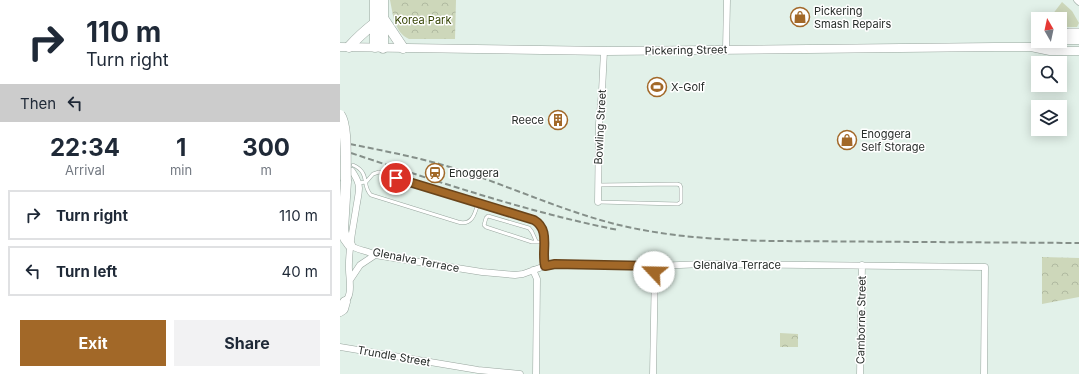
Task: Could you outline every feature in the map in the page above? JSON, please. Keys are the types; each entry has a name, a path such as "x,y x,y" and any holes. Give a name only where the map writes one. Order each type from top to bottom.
{"highway":[{"path":"375,0 379,20 403,48"},
{"path":"379,48 379,20 383,0"},
{"path":"345,47 379,20"},
{"path":"340,115 343,120 344,127 346,181 343,230 345,238 350,245"},
{"path":"340,311 343,309 342,303"}],"main road":[{"path":"1067,35 1079,32"},
{"path":"1067,40 1079,40"},
{"name":"Pickering Street","path":"345,47 604,51 1031,47"},
{"name":"Pickering Street","path":"1036,48 1050,51 1079,51"}],"street":[{"path":"726,50 727,0"},
{"name":"Bowling Street","path":"598,202 599,123 604,51"},
{"path":"342,303 349,293 350,280 348,269 350,245 359,191 358,183 352,168"},
{"name":"Glenalva Terrace","path":"350,245 358,250 368,251 375,255 482,272 515,275 555,264 654,266 704,264 986,267 984,374"},
{"path":"350,280 360,265 375,255"},
{"path":"653,374 654,266"},
{"name":"Camborne Street","path":"860,374 862,266"},
{"path":"533,270 537,279 536,374"},
{"name":"Trundle Street","path":"340,347 478,370 520,374"}],"lane":[{"path":"352,168 362,171 367,190 374,196 462,223 468,222 473,218 478,203"},
{"path":"358,183 366,182 370,176 379,172 534,220 544,229 545,242 543,258 545,266"},
{"path":"598,185 677,184 680,185 681,188 681,202 678,204 598,202"},
{"path":"536,241 529,228 488,216 486,218 484,225 486,227 530,242 545,242"}],"green space":[{"name":"Korea Park","path":"390,0 456,0 455,39 409,39 404,36 397,27 393,17"},
{"path":"1062,2 1072,11 1079,23 1077,27 1067,27 1067,12 1054,12"},
{"path":"1042,257 1079,258 1079,297 1042,304"},
{"path":"780,333 798,334 798,347 780,347"}],"railway":[{"path":"350,144 451,167 599,220 638,229 676,235 714,239 772,241 1079,243"},
{"path":"351,153 517,205 584,223 618,230"}],"place":[{"name":"Pickering Smash Repairs","path":"800,17"},
{"name":"X-Golf","path":"657,87"},
{"name":"Reece","path":"558,120"},
{"name":"Enoggera Self Storage","path":"847,140"},
{"name":"Enoggera","path":"435,173"}],"route":[{"path":"396,178 534,220 544,229 545,242 543,258 545,266 555,264 654,266 654,272"}]}
